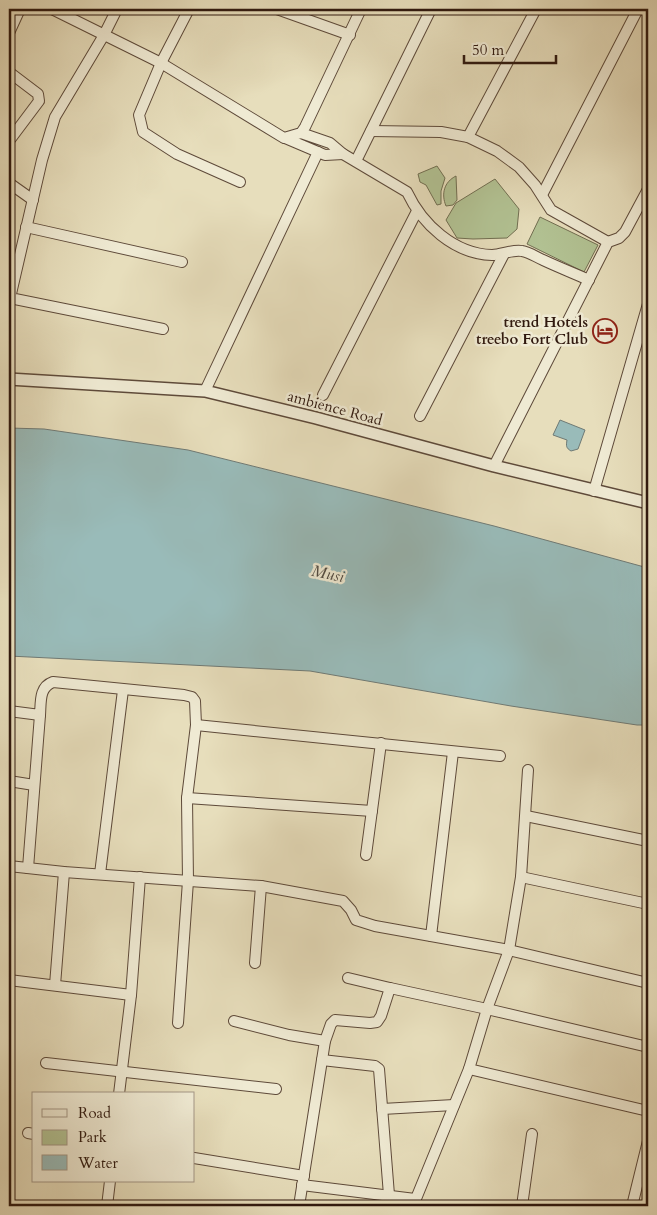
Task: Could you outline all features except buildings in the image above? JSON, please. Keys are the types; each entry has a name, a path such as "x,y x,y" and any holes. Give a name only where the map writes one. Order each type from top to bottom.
{"street":[{"path":"9,33 20,9"},
{"path":"52,9 161,63 284,138 325,155 342,154"},
{"path":"116,9 104,35 55,117 42,160 9,300 163,330"},
{"path":"189,9 161,63 138,115 143,132 177,154 240,182"},
{"path":"277,9 350,34"},
{"path":"301,133 361,9"},
{"path":"356,162 431,9"},
{"path":"468,137 536,9"},
{"path":"542,196 638,9"},
{"path":"9,72 38,94 39,101 9,141"},
{"path":"371,132 441,132 468,137 497,151 519,167 529,176 551,210 608,242"},
{"path":"284,138 301,133 330,143 342,154 406,192 433,230 449,241 481,254 504,254 520,250 589,280"},
{"path":"205,391 318,152"},
{"path":"9,183 33,200"},
{"path":"494,466 608,242 619,238 625,232 648,189"},
{"path":"323,395 417,210"},
{"path":"26,227 182,262"},
{"path":"420,416 504,254"},
{"path":"594,491 648,304"},
{"name":"ambience Road","path":"9,379 205,391 316,418 494,466 648,503"},
{"path":"28,868 42,690 46,685 53,682 192,697 195,701 196,725 187,798 188,881 178,1023"},
{"path":"100,874 123,690"},
{"path":"9,711 40,715"},
{"path":"196,725 500,756"},
{"path":"366,855 381,743"},
{"path":"431,936 453,752"},
{"path":"195,1158 303,1181 389,1196 414,1203 469,1069 487,1009 509,950 521,877 528,770"},
{"path":"9,781 34,785"},
{"path":"187,798 372,811"},
{"path":"526,816 648,840"},
{"path":"9,866 64,872 261,886 343,901 351,910 356,920 375,926 509,950 648,983"},
{"path":"55,985 64,872"},
{"path":"120,1092 131,995 140,877"},
{"path":"521,877 648,904"},
{"path":"254,963 261,886"},
{"path":"348,978 648,1047"},
{"path":"9,980 131,995"},
{"path":"299,1206 325,1041 331,1024 335,1020 377,1022 381,1016 390,988"},
{"path":"234,1021 289,1035 325,1041"},
{"path":"322,1060 378,1067 379,1069 389,1196"},
{"path":"46,1063 276,1090"},
{"path":"469,1069 648,1111"},
{"path":"382,1109 454,1105"},
{"path":"522,1206 532,1134"},
{"path":"632,1206 645,1168 648,1141"},
{"path":"108,1206 110,1182"}],"green space":[{"path":"437,166 445,178 441,191 441,204 437,205 426,185 420,182 418,174"},
{"path":"456,176 457,200 453,205 446,206 444,193 446,185"},
{"path":"495,179 519,209 517,229 507,238 457,238 446,220 456,203"},
{"path":"540,217 598,245 584,272 527,244"}],"water":[{"path":"560,420 585,430 578,449 571,451 567,447 567,440 553,435"},
{"name":"Musi","path":"9,428 44,429 188,450 494,526 648,568 648,725 637,725 511,706 310,671 9,656"}],"place":[{"name":"trend Hotels treebo Fort Club","path":"605,331"}]}
